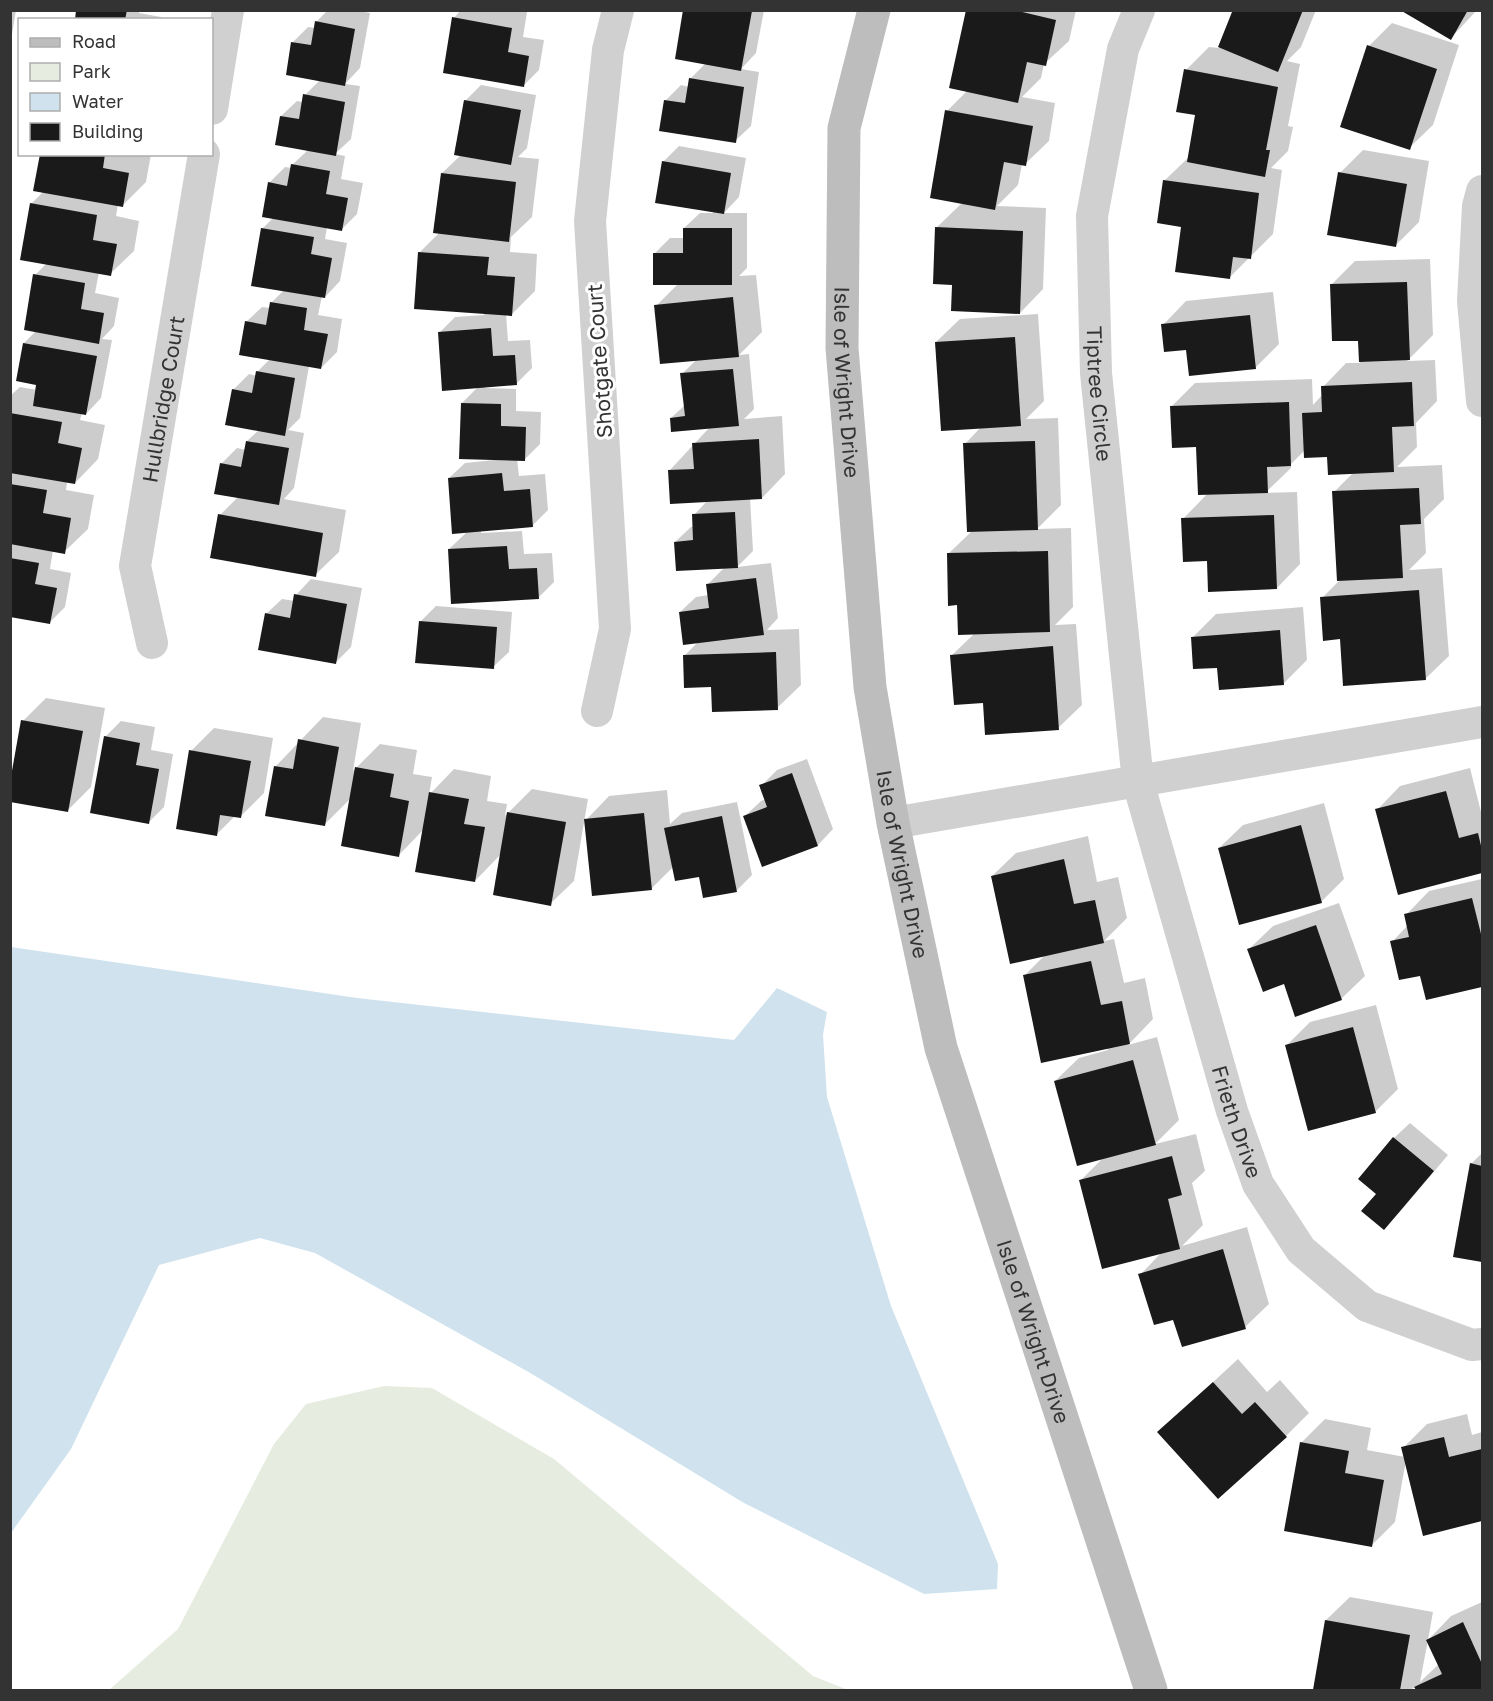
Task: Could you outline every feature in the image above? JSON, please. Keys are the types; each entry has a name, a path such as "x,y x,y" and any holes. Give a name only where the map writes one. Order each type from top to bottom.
{"street":[{"path":"213,103 228,10"},
{"name":"Shotgate Court","path":"597,711 615,629 590,221 608,50 618,10"},
{"name":"Isle of Wright Drive","path":"874,10 844,128 842,348 870,687 893,823 941,1048 1151,1690"},
{"name":"Tiptree Circle","path":"1138,10 1123,49 1092,216 1096,373 1138,782"},
{"name":"Hullbridge Court","path":"152,643 135,566 204,156"},
{"path":"1482,191 1478,206 1473,300 1482,401"},
{"path":"893,823 1482,722"},
{"name":"Frieth Drive","path":"1138,782 1232,1111 1258,1184 1302,1250 1367,1306 1472,1345 1482,1344"}],"green space":[{"path":"384,1386 432,1388 554,1459 813,1676 848,1690 109,1690 178,1629 274,1444 306,1404"}],"water":[{"path":"11,947 357,998 734,1040 777,988 827,1012 823,1035 827,1097 891,1306 998,1564 997,1589 924,1594 744,1503 532,1374 315,1253 260,1238 159,1265 71,1449 11,1533"}],"building":[{"path":"76,10 127,10 125,18 75,18"},
{"path":"683,10 752,11 741,71 675,59"},
{"path":"966,10 1014,10 1056,20 1046,66 1027,62 1018,103 949,88"},
{"path":"1228,10 1303,10 1278,72 1218,47 1232,12"},
{"path":"1400,10 1468,10 1451,40"},
{"path":"452,17 512,28 508,52 529,56 524,87 443,73"},
{"path":"315,21 355,29 345,86 286,75 291,42 311,45"},
{"path":"1367,45 1437,69 1410,150 1340,127"},
{"path":"1184,69 1278,87 1266,150 1270,150 1265,177 1187,162 1195,115 1176,112"},
{"path":"689,78 744,87 736,143 659,131 664,100 685,103"},
{"path":"303,94 345,102 336,156 275,145 280,116 299,119"},
{"path":"464,100 521,110 511,165 454,155"},
{"path":"945,110 1033,126 1026,166 1004,162 995,210 930,198"},
{"path":"40,156 105,156 103,168 129,173 123,207 33,191"},
{"path":"662,161 731,173 724,214 655,203"},
{"path":"291,164 330,171 326,194 348,198 342,231 262,217 268,182 287,186"},
{"path":"1338,172 1407,184 1396,247 1327,235"},
{"path":"441,173 516,182 509,242 433,233"},
{"path":"1163,180 1259,193 1251,259 1233,257 1230,279 1175,272 1181,227 1157,223"},
{"path":"30,203 97,215 93,240 117,244 111,276 20,260"},
{"path":"935,227 1023,231 1020,314 951,311 952,285 933,284"},
{"path":"261,228 314,237 311,254 332,258 325,298 251,286"},
{"path":"683,228 732,228 732,285 653,285 653,253 683,253"},
{"path":"418,252 489,257 487,275 515,277 512,316 414,309"},
{"path":"33,274 85,283 81,309 104,313 99,344 24,330"},
{"path":"1407,282 1410,360 1359,362 1358,341 1332,341 1330,284"},
{"path":"733,297 739,357 660,364 654,305"},
{"path":"270,302 307,308 304,330 328,334 321,369 239,355 245,321 266,325"},
{"path":"1250,315 1256,369 1189,376 1186,350 1164,352 1161,324"},
{"path":"491,328 493,356 515,355 517,385 442,391 438,332"},
{"path":"1015,337 1021,426 941,431 935,342"},
{"path":"23,343 97,356 86,415 33,406 36,385 16,381"},
{"path":"733,369 739,426 671,432 670,418 685,416 680,373"},
{"path":"256,371 295,378 285,436 225,425 232,389 252,393"},
{"path":"1412,382 1414,426 1392,427 1394,472 1328,475 1327,457 1304,458 1302,413 1322,412 1321,386"},
{"path":"1289,402 1291,466 1267,467 1268,493 1198,495 1196,447 1172,448 1170,406"},
{"path":"461,403 501,404 501,426 526,427 525,461 459,459"},
{"path":"10,413 62,422 58,443 82,448 75,484 10,473"},
{"path":"759,439 762,499 670,504 668,470 694,469 692,443"},
{"path":"246,441 289,448 279,505 214,494 220,463 241,467"},
{"path":"1035,441 1038,530 967,532 963,443"},
{"path":"502,473 504,491 530,489 533,527 452,534 448,478"},
{"path":"10,484 47,490 43,513 71,518 65,554 10,544"},
{"path":"1419,488 1421,524 1400,525 1403,578 1337,581 1332,491"},
{"path":"735,512 738,568 676,571 674,542 693,540 692,514"},
{"path":"218,514 323,533 316,577 210,558"},
{"path":"1274,515 1277,589 1208,592 1207,561 1183,562 1181,518"},
{"path":"507,546 509,569 537,568 539,599 451,604 448,549"},
{"path":"1048,551 1050,632 958,635 957,605 948,606 947,553"},
{"path":"10,558 39,563 35,584 57,588 50,624 10,617"},
{"path":"756,578 764,635 683,645 679,612 709,608 706,584"},
{"path":"1419,590 1426,680 1343,686 1340,639 1323,641 1320,597"},
{"path":"294,594 347,604 336,664 258,650 265,613 290,618"},
{"path":"419,621 497,627 494,669 415,663"},
{"path":"1280,630 1284,685 1219,690 1217,668 1193,669 1191,637"},
{"path":"1053,646 1059,730 985,735 983,703 954,705 950,655"},
{"path":"776,652 778,710 712,712 711,687 684,688 683,655"},
{"path":"21,720 83,731 68,812 10,802 10,782"},
{"path":"104,736 140,743 136,765 159,769 149,824 90,813"},
{"path":"298,739 339,747 325,826 265,816 274,766 293,769"},
{"path":"189,750 251,761 241,818 220,815 217,836 176,829"},
{"path":"355,767 394,774 390,797 409,801 399,857 341,846"},
{"path":"792,773 818,846 762,867 743,816 767,807 759,785"},
{"path":"1446,791 1459,838 1478,833 1482,850 1482,873 1398,895 1375,809"},
{"path":"429,792 469,799 464,824 485,827 475,882 415,872"},
{"path":"507,812 566,822 551,906 493,895"},
{"path":"644,813 652,890 592,896 584,819"},
{"path":"722,816 737,892 703,898 699,877 675,881 664,828"},
{"path":"1301,825 1322,903 1239,925 1218,848"},
{"path":"1064,859 1074,904 1095,900 1104,943 1010,964 991,876"},
{"path":"1472,898 1482,938 1482,987 1426,1000 1420,976 1399,980 1390,941 1409,937 1404,914"},
{"path":"1316,925 1342,1000 1295,1017 1284,984 1263,992 1247,949"},
{"path":"1091,961 1101,1005 1122,1001 1130,1044 1041,1063 1023,975"},
{"path":"1353,1027 1376,1113 1308,1131 1285,1045"},
{"path":"1133,1060 1156,1145 1077,1166 1054,1081"},
{"path":"1393,1137 1434,1171 1384,1230 1361,1211 1376,1194 1358,1179"},
{"path":"1172,1156 1182,1195 1168,1199 1180,1249 1102,1269 1079,1180"},
{"path":"1470,1163 1482,1166 1482,1262 1453,1257"},
{"path":"1223,1249 1246,1329 1182,1347 1173,1320 1154,1325 1138,1274"},
{"path":"1213,1382 1242,1414 1255,1402 1287,1437 1218,1499 1157,1432"},
{"path":"1444,1437 1449,1457 1482,1449 1482,1521 1423,1536 1401,1447"},
{"path":"1300,1442 1349,1451 1345,1473 1384,1480 1372,1547 1284,1531"},
{"path":"1325,1620 1410,1635 1400,1690 1313,1690"},
{"path":"1463,1622 1482,1664 1482,1690 1416,1690 1414,1687 1442,1674 1426,1640"}]}
